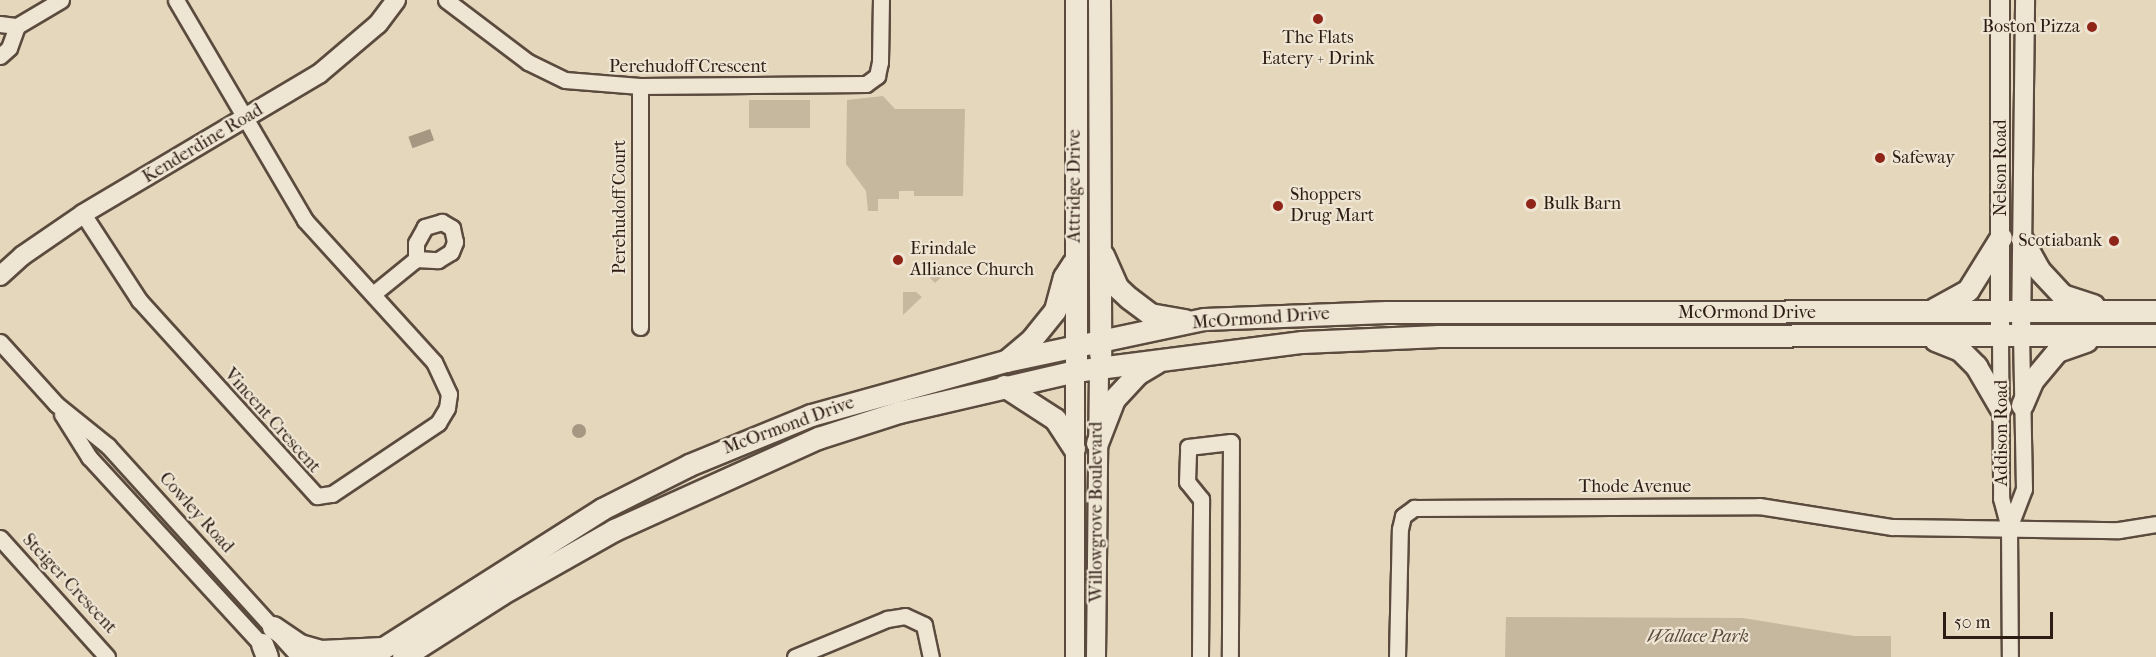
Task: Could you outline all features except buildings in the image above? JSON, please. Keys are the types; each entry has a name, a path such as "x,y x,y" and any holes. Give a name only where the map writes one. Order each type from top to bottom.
{"main road":[{"name":"Attridge Drive","path":"1076,0 1076,371"},
{"name":"Attridge Drive","path":"1099,0 1100,368"},
{"path":"1927,312 1956,300 1968,290 2011,238 2062,295 2108,310"},
{"path":"1098,242 1109,271 1129,298 1150,314 1204,319"},
{"path":"1006,361 1031,340 1055,310 1064,277 1075,260"},
{"name":"McOrmond Drive","path":"376,652 602,508 689,465 811,415 1006,361 1076,349 1204,319 1387,312 2156,311"},
{"path":"1553,337 1592,313"},
{"name":"McOrmond Drive","path":"403,657 512,588 614,530 700,488 818,438 899,412 1076,371 1302,342 1439,336 2156,335"},
{"path":"1929,337 1960,350 2011,406 2057,351 2107,336"},
{"path":"1097,443 1114,399 1137,374 1164,358"},
{"path":"1004,386 1049,414 1074,448"},
{"path":"269,646 300,645 321,651 376,652"}],"street":[{"path":"0,24 17,26 61,0"},
{"name":"Vincent Crescent","path":"83,214 139,300 317,496 332,494 352,482 438,423 447,408 449,394 434,362 305,220 244,120 176,0"},
{"name":"Kenderdine Road","path":"0,276 22,256 83,214 319,74 378,24 396,0"},
{"name":"Perehudoff Crescent","path":"446,0 528,62 565,80 640,86 866,84 877,76 880,62 881,0"},
{"name":"Nelson Road","path":"2000,0 2011,238 2011,312 2021,335"},
{"name":"Nelson Road","path":"2011,238 2025,0"},
{"path":"0,56 9,48 17,26"},
{"name":"Perehudoff Court","path":"640,86 640,327"},
{"path":"373,294 416,260"},
{"name":"Nelson Road","path":"2000,336 2011,312"},
{"name":"Addison Road","path":"2010,657 2009,528 2001,498 2021,335"},
{"name":"Addison Road","path":"2000,336 2024,489 2009,528"},
{"name":"Cowley Road","path":"0,342 56,404 108,446 269,646"},
{"name":"Willowgrove Boulevard","path":"1096,657 1097,443 1100,368"},
{"name":"Willowgrove Boulevard","path":"1075,657 1076,371"},
{"name":"Cowley Road","path":"56,404 89,457 269,646 298,657"},
{"path":"1200,657 1202,499 1187,482 1188,447 1231,442 1230,657"},
{"name":"Thode Avenue","path":"1397,657 1400,529 1402,516 1414,508 1760,506 1892,528 2119,530 2156,524"},
{"name":"Steiger Crescent","path":"0,538 107,657"},
{"path":"795,657 886,619 905,616 924,625 931,657"}],"green space":[{"path":"883,96 895,109 965,109 963,196 914,196 914,191 899,191 899,199 878,199 878,211 868,211 866,191 846,164 847,100"},
{"path":"749,100 810,100 810,128 749,128"},
{"path":"931,266 953,266 935,283 930,278"},
{"path":"903,292 916,292 922,297 903,315"},
{"name":"Wallace Park","path":"1506,617 1743,618 1854,636 1891,636 1891,657 1505,657"}],"shaded area":[{"path":"430,129 434,140 412,148 408,137"},
{"path":"579,424 584,426 586,431 584,436 579,438 574,436 572,431 574,426"}],"place":[{"name":"The Flats Eatery + Drink","path":"1318,19"},
{"name":"Boston Pizza","path":"2092,27"},
{"name":"Safeway","path":"1880,158"},
{"name":"Bulk Barn","path":"1531,204"},
{"name":"Shoppers Drug Mart","path":"1278,206"},
{"name":"Scotiabank","path":"2114,241"},
{"name":"Erindale Alliance Church","path":"898,260"}]}
